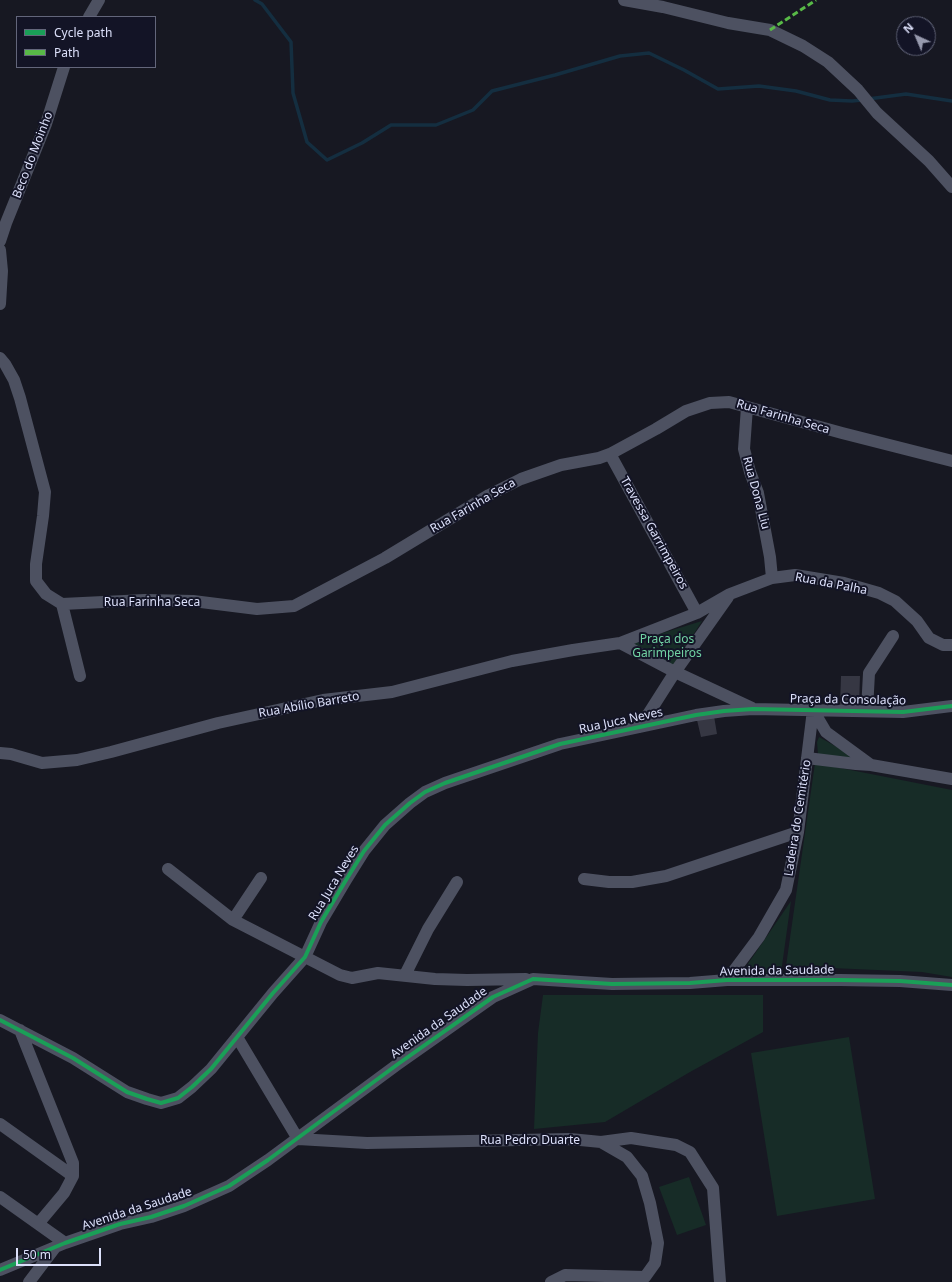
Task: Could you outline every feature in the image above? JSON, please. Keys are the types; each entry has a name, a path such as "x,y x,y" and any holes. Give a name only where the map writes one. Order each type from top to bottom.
{"street":[{"path":"90,16 99,0"},
{"path":"624,0 663,7 728,23 770,30 803,46 828,62 858,90 877,113 929,161 952,187"},
{"name":"Beco do Moinho","path":"0,242 6,223 46,124 64,68"},
{"path":"0,250 2,272 0,304"},
{"path":"0,358 14,380 45,492 44,510 36,564 36,581 46,594 62,604 80,676"},
{"name":"Rua Farinha Seca","path":"62,604 145,600 193,601 257,609 294,606 385,558 489,495 521,479 562,465 599,458 610,454 656,429 686,410 710,403 729,402 952,461"},
{"name":"Rua Dona Liu","path":"747,408 744,450 758,493 769,549 772,578"},
{"name":"Travessa Garrimpeiros","path":"610,454 698,613"},
{"name":"Rua da Palha","path":"698,613 730,594 772,578 795,575 844,583 879,593 895,601 917,621 929,638 943,646 952,645"},
{"path":"640,727 675,672 730,594"},
{"name":"Rua Abílio Barreto","path":"0,753 11,754 42,763 77,760 218,723 323,700 392,692 512,661 620,643 698,613"},
{"path":"867,710 869,673 893,636"},
{"path":"620,643 675,672 753,709"},
{"name":"Praça da Consolação","path":"753,709 867,710 903,712 947,707"},
{"name":"Rua Juca Neves","path":"0,1020 73,1058 127,1092 161,1103 178,1098 211,1069 272,993 304,957 321,922 364,851 385,825 425,792 445,783 560,744 696,716 724,711 753,709"},
{"path":"813,710 826,732 871,765"},
{"name":"Ladeira do Cemitério","path":"727,980 759,937 786,890 798,832 813,710"},
{"path":"807,758 871,765 952,779"},
{"path":"584,879 608,882 632,882 666,876 798,832"},
{"path":"168,869 233,920 340,975 352,978 378,973 435,979 533,979"},
{"path":"233,920 261,878"},
{"path":"404,975 428,929 456,882"},
{"name":"Avenida da Saudade","path":"0,1270 59,1246 120,1224 151,1217 184,1206 229,1186 268,1160 492,997 533,979 612,984 690,983 727,980 893,981 952,985"},
{"path":"20,1030 73,1163 73,1176 64,1193 38,1224"},
{"path":"237,1037 298,1138"},
{"path":"0,1124 73,1176"},
{"name":"Rua Pedro Duarte","path":"298,1138 367,1143 570,1139 601,1142 627,1157 642,1176 650,1203 658,1243 655,1263 645,1277 565,1275 551,1282"},
{"path":"601,1142 632,1138 676,1145 690,1152 713,1188 720,1282"},
{"path":"0,1197 38,1224 59,1246 29,1282"}],"green space":[{"name":"Praça dos Garimpeiros","path":"702,621 673,666 630,643"},
{"path":"819,737 858,760 818,754 817,742"},
{"path":"815,763 952,790 952,977 922,972 786,966"},
{"path":"791,901 781,973 741,974"},
{"path":"543,995 763,995 763,1032 690,1072 605,1122 534,1129 538,1033"},
{"path":"849,1037 875,1199 777,1216 751,1053"},
{"path":"689,1177 706,1225 677,1235 659,1187"}],"building":[{"path":"841,676 860,676 859,707 840,707"},
{"path":"714,716 717,734 701,737 697,720"}],"waterway":[{"path":"255,0 262,4 291,42 293,93 307,142 327,160 362,143 391,125 436,125 473,110 492,91 620,56 649,53 718,89 759,86 796,91 830,100 862,100"},
{"path":"868,99 906,94 952,101"}],"marked path":[{"path":"770,30 816,0"}],"cycle path":[{"path":"0,1020 73,1058 127,1092 161,1103 178,1098 211,1069 273,993 305,957 321,922 364,851 385,825 425,792 445,783 560,744 696,715 753,709 903,712 952,706"},
{"path":"0,1270 65,1243 120,1224 151,1217 184,1206 229,1186 268,1160 398,1064 493,997 533,979 612,984 690,983 727,980 840,980 900,981 952,985"}]}
